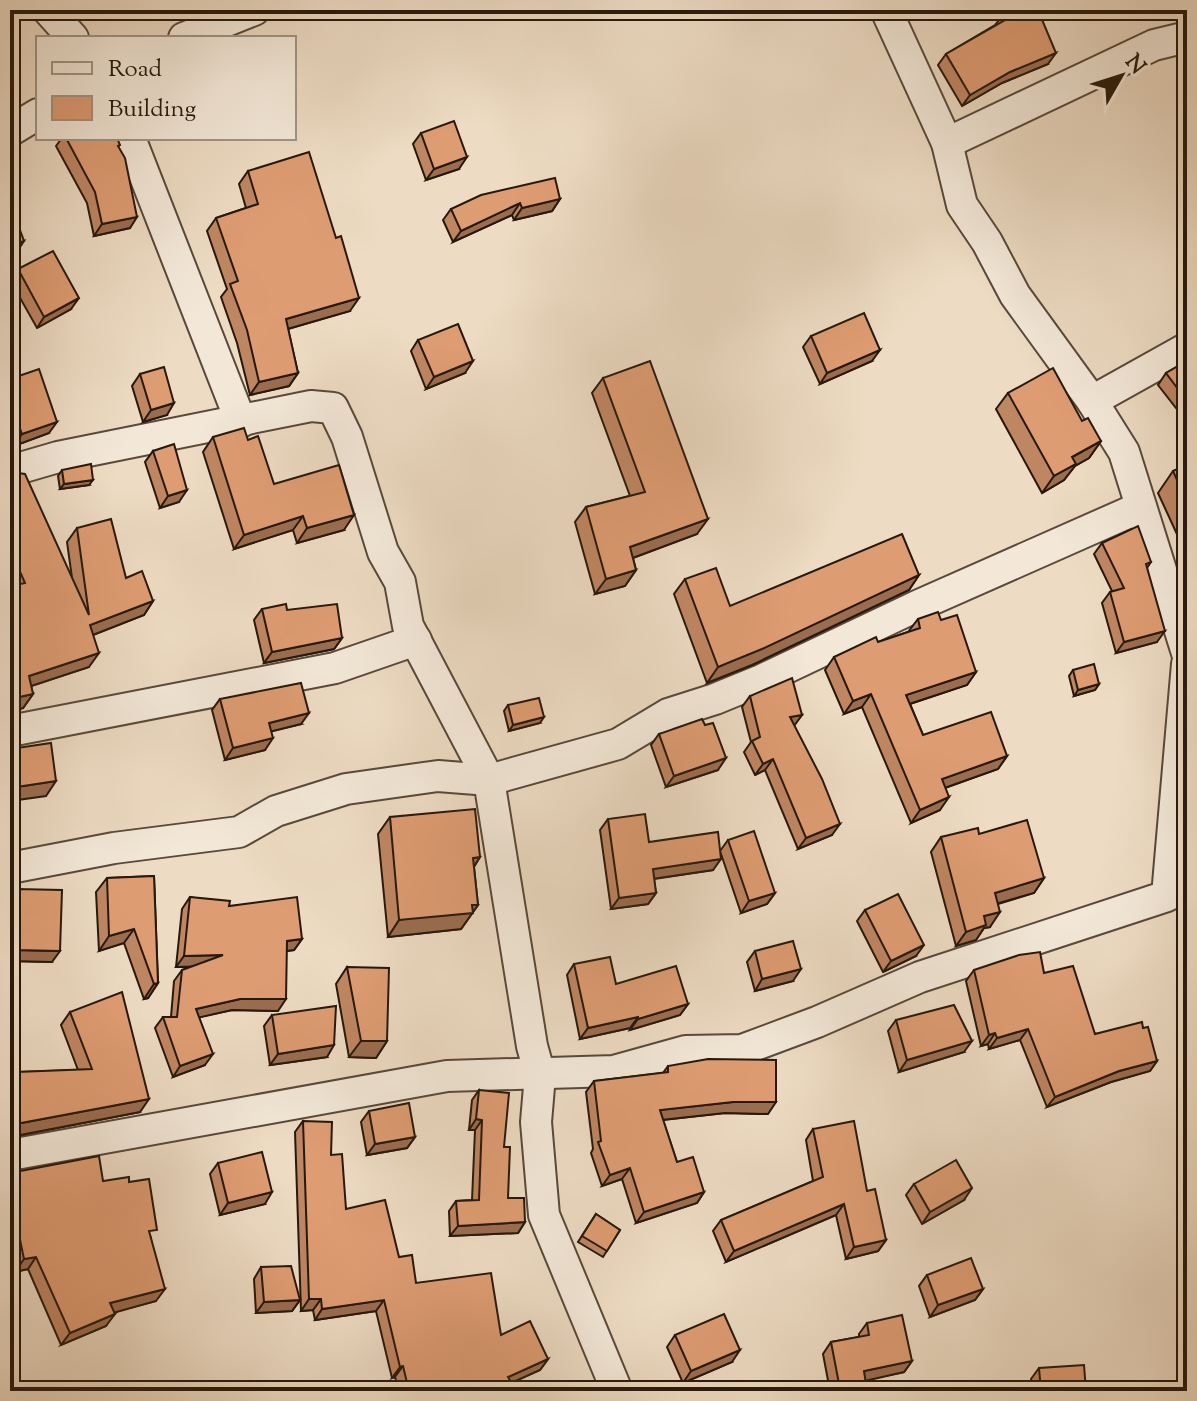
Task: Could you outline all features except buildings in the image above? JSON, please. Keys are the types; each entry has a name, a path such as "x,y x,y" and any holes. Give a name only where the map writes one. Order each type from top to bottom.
{"street":[{"path":"48,10 71,36"},
{"path":"189,36 254,10"},
{"path":"886,10 947,143 962,205 987,242 1015,295 1092,401 1124,452 1187,653"},
{"path":"947,143 1154,45 1187,37"},
{"path":"10,131 36,115"},
{"path":"131,140 241,422"},
{"path":"1092,401 1187,348"},
{"path":"10,471 58,457 311,406 333,408 347,437 383,552 400,582 408,626 489,780 532,1046 540,1075 536,1122 544,1215 617,1391"},
{"path":"10,868 114,848 239,832 276,811 360,786 438,776 489,780 618,744 668,714 759,681 917,606 1141,507"},
{"path":"10,731 335,668 416,640"},
{"path":"10,1155 447,1076 614,1071 686,1051 742,1050 817,1022 920,977 1167,896 1187,664"}]}
